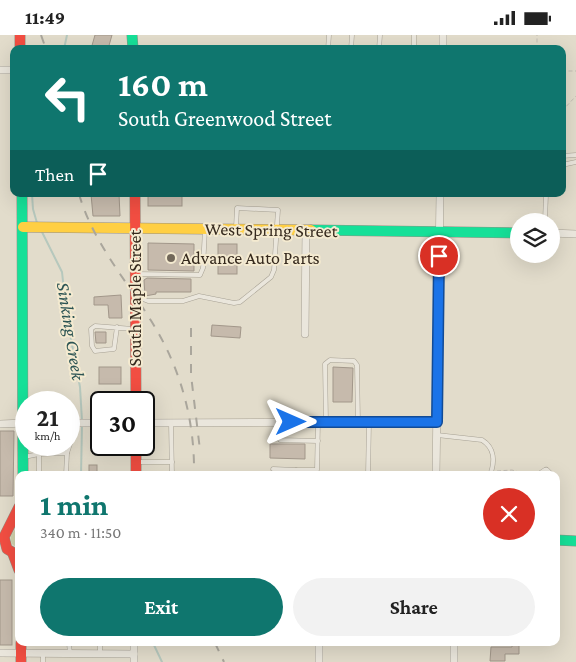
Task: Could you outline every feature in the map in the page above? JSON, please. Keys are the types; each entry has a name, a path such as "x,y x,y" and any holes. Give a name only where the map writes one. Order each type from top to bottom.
{"street":[{"path":"22,197 24,227 24,391"},
{"name":"South Maple Street","path":"135,197 136,391"},
{"path":"436,471 440,197"},
{"name":"West Spring Street","path":"24,227 510,233"},
{"path":"306,230 306,334"},
{"path":"560,233 576,234"},
{"path":"155,423 437,422"},
{"path":"0,424 15,423"},
{"path":"136,456 136,471"},
{"path":"23,457 23,471"},
{"path":"10,551 4,541 15,515"},
{"path":"560,540 576,541"},
{"path":"319,646 319,662"},
{"path":"454,646 454,662"},
{"path":"0,653 100,654 134,658"}],"lane":[{"path":"545,213 546,197"},
{"path":"136,295 148,301 183,301 196,297 234,303 244,300 271,277 274,270 278,210 237,208 236,230"},
{"path":"135,274 200,275 203,268 205,229"},
{"path":"117,327 114,349 95,351 92,346 91,329 95,326 117,327 136,329"},
{"path":"326,422 325,364 330,360 354,361 357,365 358,422"},
{"path":"277,422 280,440 318,441"},
{"path":"273,469 317,470 318,422"},
{"path":"368,471 369,422"},
{"path":"171,423 172,471"},
{"path":"437,435 482,440 487,443 493,454 491,471"},
{"path":"23,457 29,456"},
{"path":"39,471 40,456"},
{"path":"66,471 67,456"},
{"path":"136,462 172,462"},
{"path":"69,646 70,653"},
{"path":"100,646 100,654"},
{"path":"43,653 43,662"}],"path":[{"path":"566,107 576,96"}],"green space":[{"path":"15,530 15,546 12,544 12,533"}],"building":[{"path":"95,35 112,35 109,45 92,45"},
{"path":"91,197 119,197 120,216 93,216"},
{"path":"148,197 182,197 182,206 148,206"},
{"name":"Advance Auto Parts","path":"148,243 194,244 194,271 148,270"},
{"path":"218,244 237,244 237,274 218,274"},
{"path":"147,278 191,279 191,292 156,292 156,294 145,296 144,280"},
{"path":"121,295 122,318 109,318 108,305 94,305 94,297"},
{"path":"212,325 241,327 240,338 211,336"},
{"path":"95,332 106,332 106,343 96,343"},
{"path":"99,367 121,367 121,384 99,384"},
{"path":"333,367 353,368 352,402 333,402"},
{"path":"0,431 14,431 13,496 0,496"},
{"path":"270,444 305,444 305,459 270,458"},
{"path":"89,465 97,465 97,471 89,471"},
{"path":"0,580 12,580 12,645 0,645"},
{"path":"519,646 519,654 505,654 505,661 490,661 491,647"}],"waterway":[{"name":"Sinking Creek","path":"65,45 67,35"},
{"name":"Sinking Creek","path":"32,197 37,223"},
{"name":"Sinking Creek","path":"42,232 62,272 67,318 80,387 82,421"},
{"name":"Sinking Creek","path":"81,471 82,425"},
{"name":"Sinking Creek","path":"154,646 162,662"}],"railway":[{"path":"41,35 45,45"},
{"path":"80,197 92,228 101,244 150,319 170,355 184,394 188,413 192,434 194,471"},
{"path":"191,328 191,375 200,450"},
{"path":"216,646 224,662"}],"traffic: fast":[{"path":"132,35 133,45"},
{"path":"22,197 23,471"},
{"path":"311,230 510,233"},
{"path":"560,540 576,541"}],"traffic: slow":[{"path":"23,227 311,230"}],"traffic: jam":[{"path":"20,35 20,45"},
{"path":"135,197 136,391"},
{"path":"136,456 136,471"},
{"path":"15,515 4,537 7,549 15,554"},
{"path":"13,554 15,559"},
{"path":"21,646 21,662"}],"place":[{"name":"Advance Auto Parts","path":"171,258"}],"route":[{"path":"291,422 437,422 439,256"}]}
